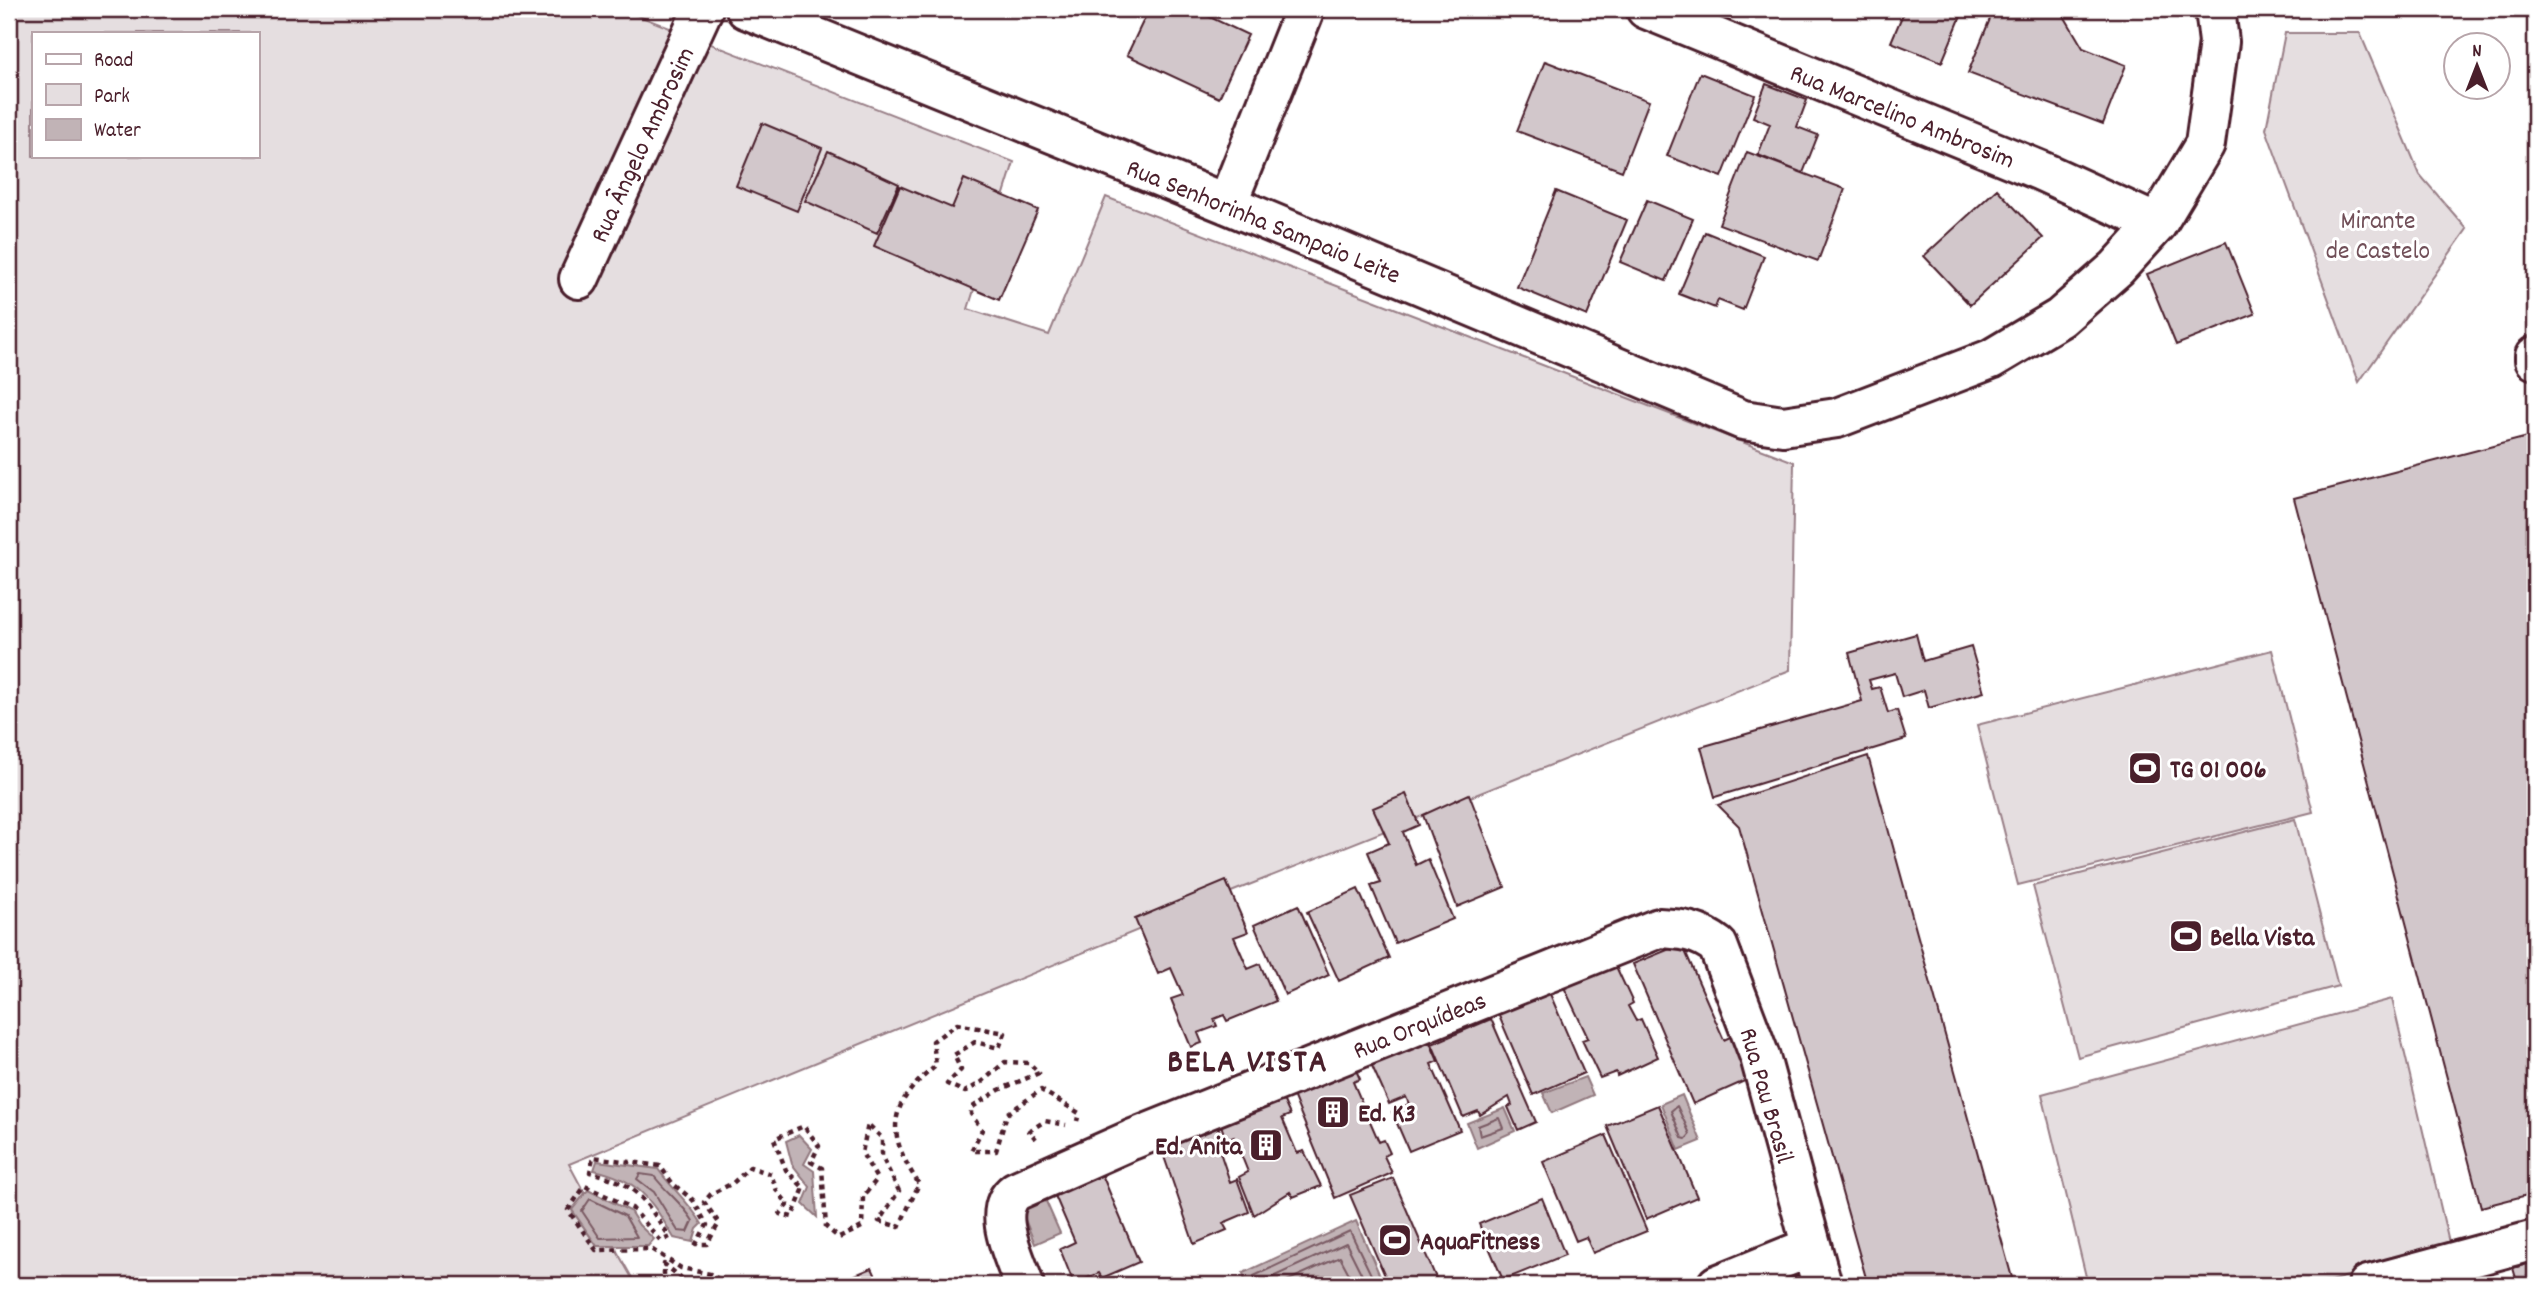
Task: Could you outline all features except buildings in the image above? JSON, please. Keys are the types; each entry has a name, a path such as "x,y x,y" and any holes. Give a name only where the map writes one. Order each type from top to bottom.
{"street":[{"name":"Rua Ângelo Ambrosim","path":"579,279 703,9"},
{"name":"Rua Senhorinha Sampaio Leite","path":"746,9 1227,204 1742,419 1783,426 1837,418 1991,359 2060,318 2116,268 2157,223 2205,144 2219,42 2215,9"},
{"path":"1227,204 1306,9"},
{"name":"Rua Marcelino Ambrosim","path":"1647,9 2041,171 2157,223"},
{"name":"Rua Orquídeas","path":"1024,1285 1004,1220 1005,1204 1016,1191 1082,1161 1659,928 1688,930 1705,936 1718,946"},
{"name":"Rua Pau Brasil","path":"1718,946 1759,1057 1822,1285"},
{"path":"2368,1285 2535,1240"},
{"path":"1717,1285 1811,1247"}],"path":[{"path":"728,1285 710,1274 681,1268 652,1249 596,1250 568,1210 585,1186 632,1208 661,1241 670,1237 643,1197 621,1180 590,1172 593,1157 660,1166 673,1184 693,1200 707,1225 696,1244 707,1244 719,1223 704,1202 711,1194 733,1183 750,1167 771,1174 776,1191 788,1204 780,1214 792,1217 804,1188 786,1170 774,1139 804,1126 819,1146 811,1163 822,1168 826,1227 839,1238 862,1227 863,1197 877,1179 862,1153 868,1124 882,1138 882,1157 899,1191 879,1221 899,1227 919,1184 899,1153 896,1117 903,1099 916,1082 936,1066 933,1041 957,1024 1005,1034 999,1048 975,1042 954,1055 961,1070 947,1084 965,1091 982,1082 1005,1062 1029,1063 1039,1073 999,1090 971,1108 971,1114 982,1130 971,1151 996,1151 1007,1114 1041,1090 1079,1113 1076,1127 1045,1121 1029,1131 1043,1146 1067,1144 1082,1161"},
{"path":"664,1285 664,1264 684,1280 682,1285"}],"green space":[{"path":"9,9 621,9 1014,162 968,309 1049,335 1106,197 1794,462 1790,670 1211,900 569,1164 585,1194 572,1210 597,1246 614,1246 636,1285 9,1285"},
{"name":"Mirante de Castelo","path":"2285,33 2360,33 2420,175 2467,229 2359,382 2266,129"},
{"name":"TG 01 006","path":"2272,650 2313,812 2018,885 1977,725"},
{"name":"Bella Vista","path":"2295,819 2338,986 2078,1057 2033,886"},
{"path":"2392,999 2450,1247 2316,1285 2088,1285 2042,1094"}],"water":[{"path":"1585,1077 1593,1095 1552,1113 1543,1093"},
{"path":"1682,1095 1701,1141 1679,1150 1661,1104"},
{"path":"1505,1108 1515,1131 1477,1148 1467,1123"},
{"path":"799,1135 812,1149 804,1164 814,1171 817,1217 803,1204 810,1187 792,1164 786,1141"},
{"path":"597,1161 658,1169 702,1224 697,1229 693,1242 674,1238 643,1194 623,1180 594,1170"},
{"path":"588,1190 630,1211 639,1225 654,1239 648,1246 597,1246 572,1210"},
{"path":"1045,1199 1060,1233 1035,1244 1021,1210"},
{"path":"1356,1221 1384,1285 1246,1285 1243,1273"}],"place":[{"name":"TG 01 006","path":"2145,768"},
{"name":"Bella Vista","path":"2186,936"},
{"name":"Ed. K3","path":"1333,1112"},
{"name":"Ed. Anita","path":"1266,1145"},
{"name":"AquaFitness","path":"1395,1240"}],"district":[{"name":"BELA VISTA","path":"1248,1059"}]}
